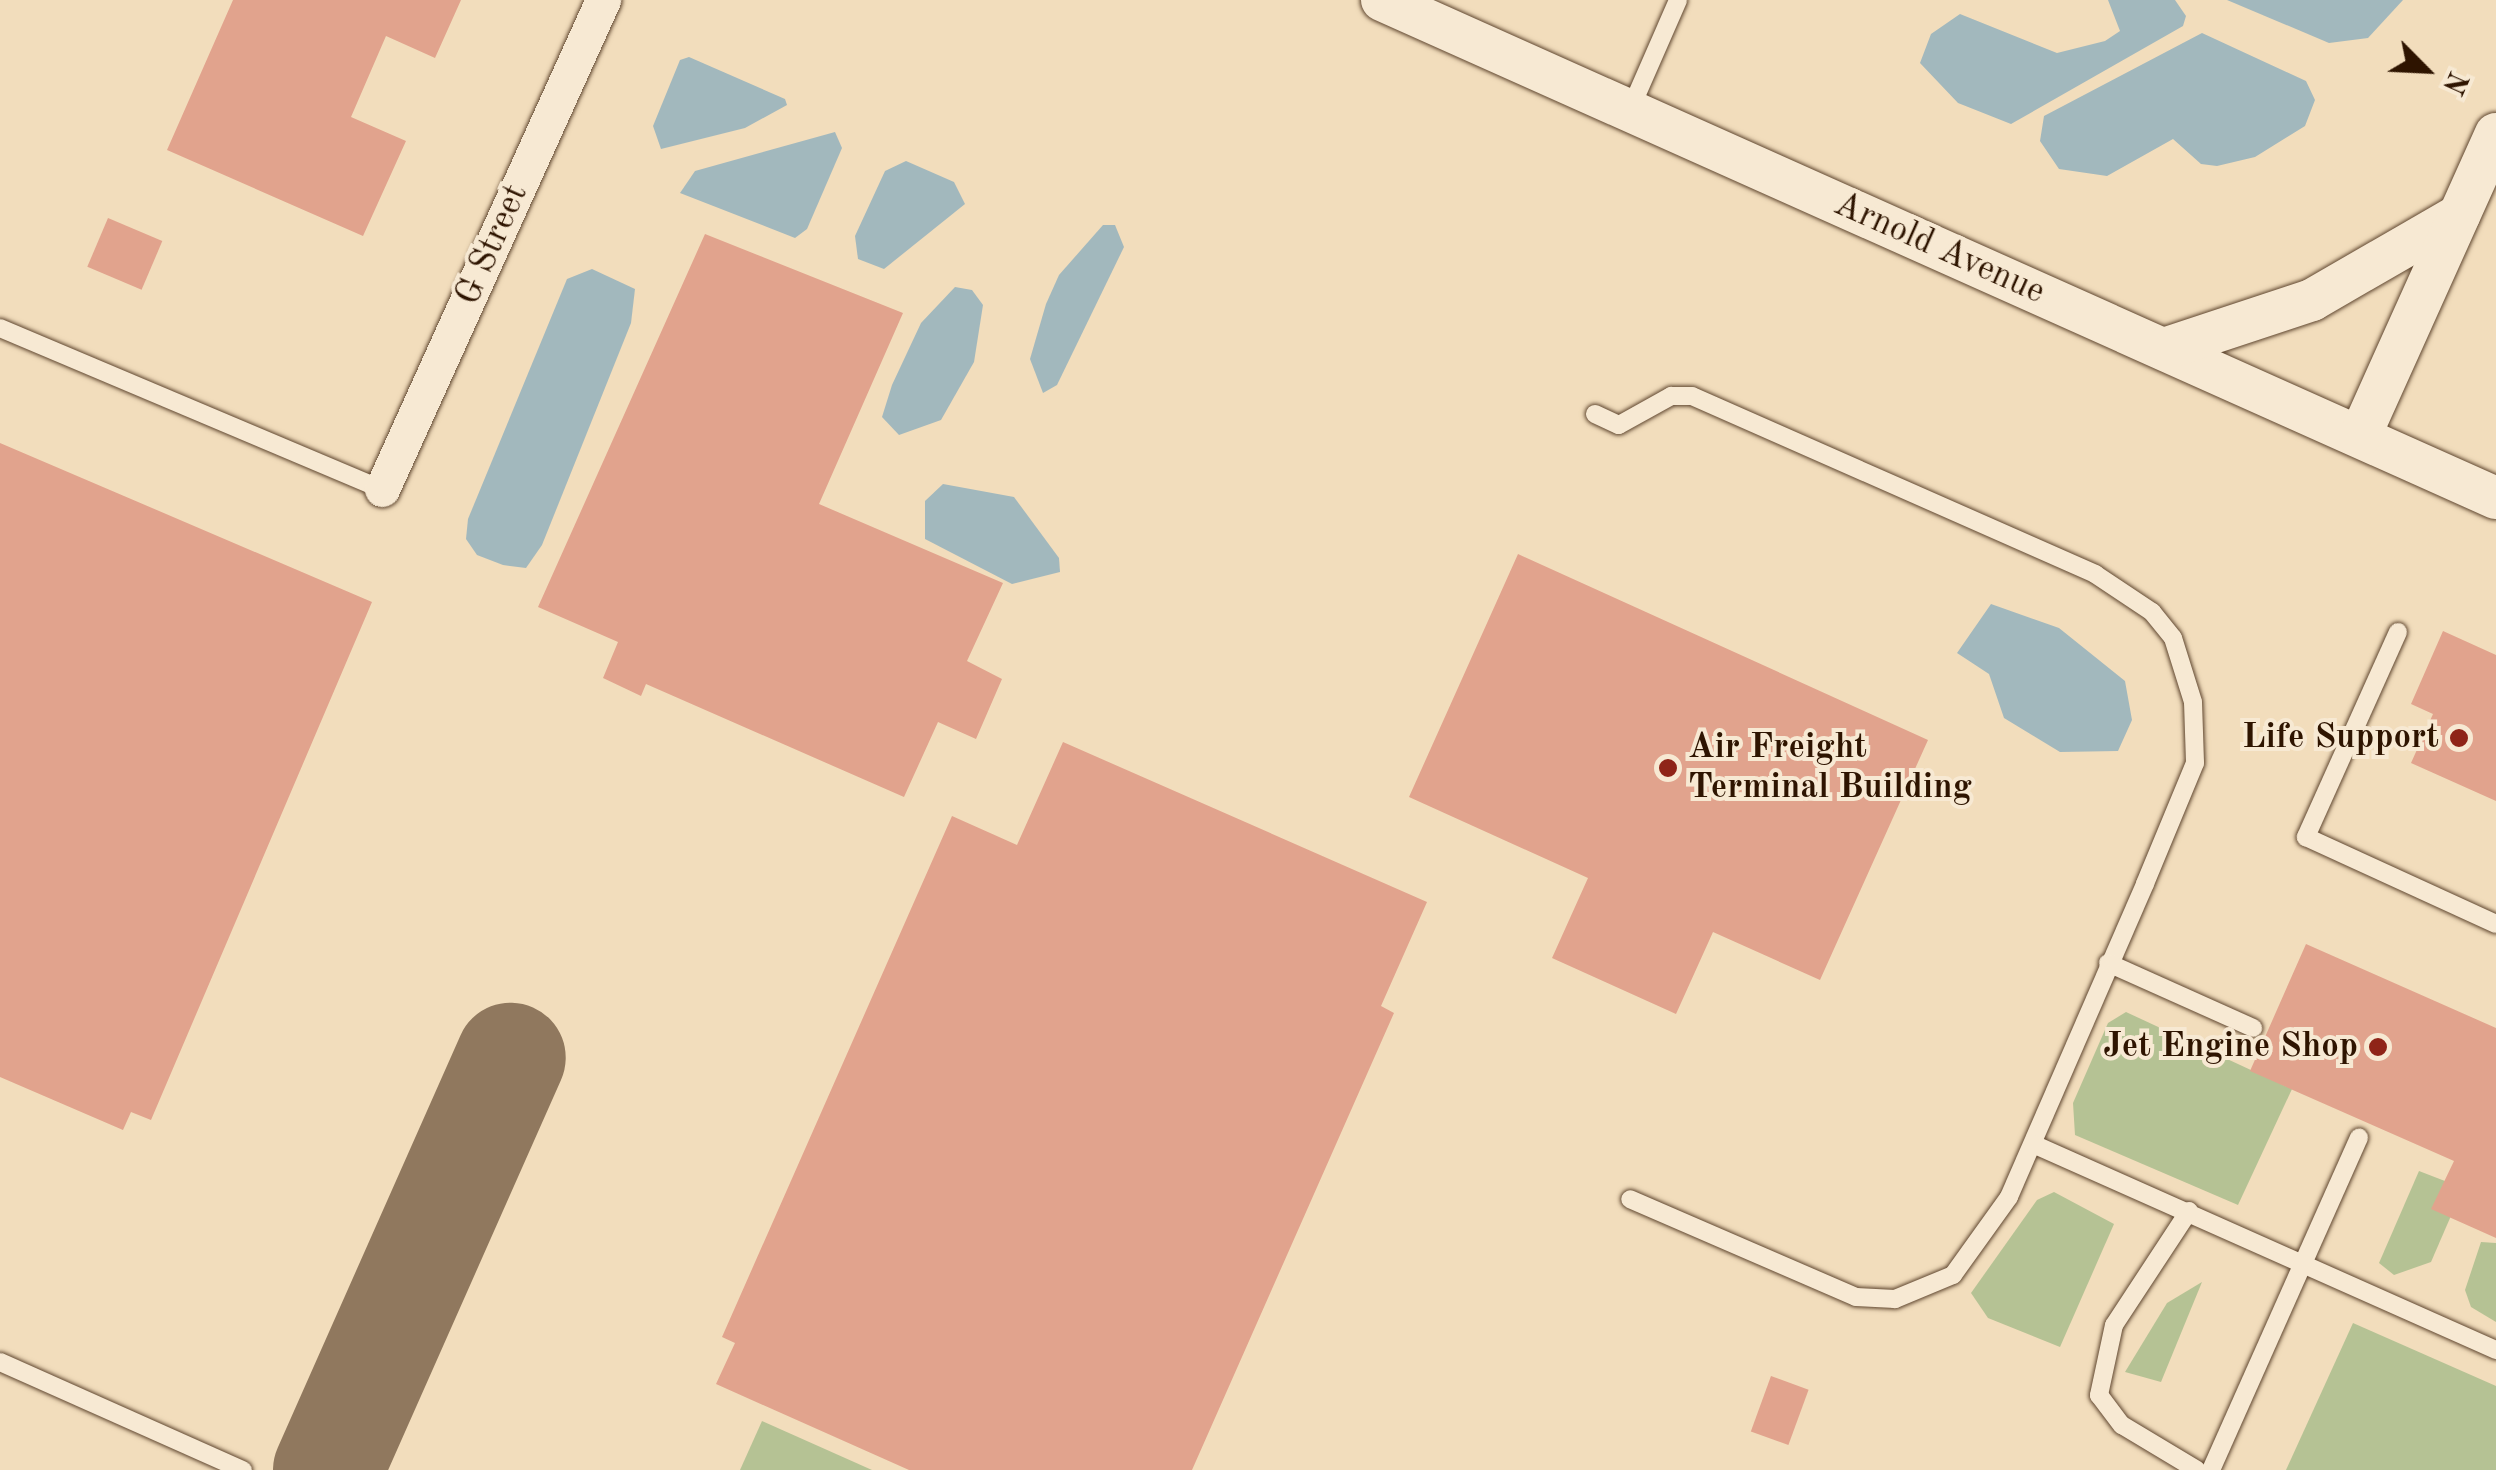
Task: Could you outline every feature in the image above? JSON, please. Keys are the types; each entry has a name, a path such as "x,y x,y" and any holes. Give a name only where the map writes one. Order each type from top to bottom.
{"street":[{"name":"G Street","path":"382,489 604,0"},
{"name":"Arnold Avenue","path":"1382,0 2496,498"},
{"path":"2360,436 2496,134"},
{"path":"2164,349 2312,300 2460,215"}],"lane":[{"path":"1630,111 1678,0"},
{"path":"0,328 382,489"},
{"path":"1594,414 1619,425 1671,396 1692,396 2095,574 2152,612 2173,638 2193,702 2196,762 2008,1197 1953,1275 1895,1299 1856,1297 1630,1199"},
{"path":"2398,632 2306,837 2496,924"},
{"path":"2108,963 2253,1028"},
{"path":"2211,1470 2359,1136"},
{"path":"2032,1144 2496,1350"},
{"path":"2188,1211 2114,1326 2099,1395 2122,1426 2197,1470"},
{"path":"0,1362 242,1470"}],"green space":[{"path":"2126,1012 2292,1089 2238,1205 2075,1135 2073,1103 2108,1023"},
{"path":"2419,1171 2463,1188 2431,1262 2394,1275 2379,1263"},
{"path":"2054,1192 2114,1224 2060,1347 1988,1318 1971,1293 2037,1200"},
{"path":"2481,1242 2496,1243 2496,1322 2471,1307 2465,1290"},
{"path":"2202,1282 2161,1382 2125,1372 2167,1303"},
{"path":"2353,1323 2496,1386 2496,1470 2286,1470"},
{"path":"762,1421 872,1470 740,1470"}],"water":[{"path":"2108,0 2175,0 2186,16 2183,26 2011,124 1958,103 1920,63 1931,34 1960,14 2057,53 2105,41 2120,31"},
{"path":"2227,0 2403,0 2368,38 2329,43"},
{"path":"2202,33 2306,81 2315,100 2305,126 2255,157 2217,166 2201,164 2173,139 2107,176 2059,169 2040,141 2044,116"},
{"path":"689,57 785,99 787,105 745,128 661,149 653,126 680,60"},
{"path":"835,132 842,148 807,229 795,238 680,193 695,171"},
{"path":"906,161 954,182 965,204 884,269 858,259 855,236 885,171"},
{"path":"1103,225 1115,225 1124,247 1057,385 1043,393 1030,359 1046,304 1059,275"},
{"path":"592,269 635,289 631,323 542,545 526,568 503,565 477,555 466,539 468,519 567,279"},
{"path":"955,287 972,290 983,305 974,362 941,420 899,435 882,417 892,385 921,323"},
{"path":"943,484 1014,497 1059,558 1060,572 1012,584 925,539 925,501"},
{"path":"1991,604 2059,628 2125,681 2132,720 2118,751 2060,752 2004,718 1989,674 1957,653"}],"building":[{"path":"233,0 461,0 435,58 386,36 351,117 406,141 363,236 167,150"},
{"path":"108,218 162,241 142,290 87,267"},
{"path":"705,234 903,313 819,504 1003,583 967,661 1002,679 976,739 938,722 904,797 646,684 641,696 603,678 618,642 538,607"},
{"path":"0,443 372,602 151,1120 131,1112 123,1130 0,1077"},
{"name":"Air Freight Terminal Building","path":"1518,554 1928,740 1820,980 1713,932 1676,1014 1552,958 1588,878 1409,797"},
{"name":"Life Support","path":"2443,631 2496,655 2496,801 2411,763 2433,714 2411,704"},
{"path":"1063,742 1427,902 1381,1006 1394,1013 1192,1470 909,1470 716,1384 735,1343 722,1337 952,816 1017,845"},
{"name":"Jet Engine Shop","path":"2306,944 2496,1028 2496,1238 2431,1209 2454,1161 2250,1071"},
{"path":"1771,1376 1809,1390 1788,1445 1751,1431"}],"taxiway":[{"path":"328,1470 511,1058"}],"place":[{"name":"Life Support","path":"2459,738"},
{"name":"Air Freight Terminal Building","path":"1668,768"},
{"name":"Jet Engine Shop","path":"2378,1047"}]}
